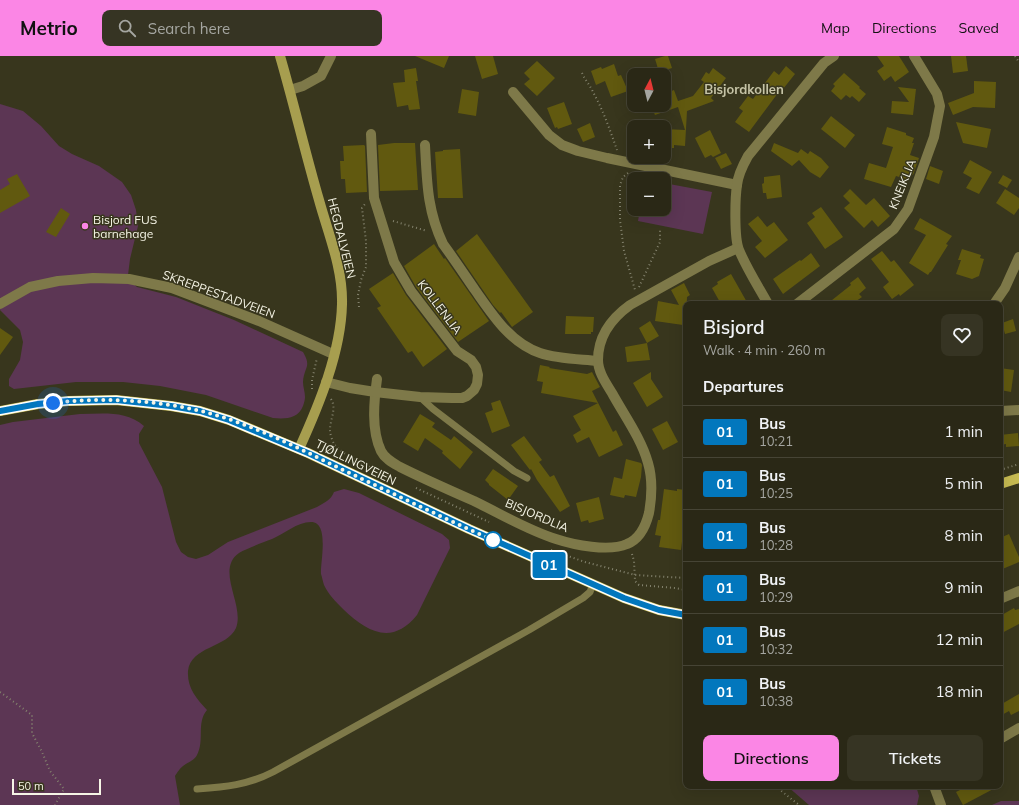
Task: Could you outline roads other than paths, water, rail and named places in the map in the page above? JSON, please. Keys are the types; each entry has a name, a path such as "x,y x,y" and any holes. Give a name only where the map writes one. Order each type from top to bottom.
{"main road":[{"name":"TJØLLINGVEIEN","path":"0,411 38,404 68,401 116,400 144,402 200,411 229,420 299,449 469,529 593,584 652,608 683,614"},
{"path":"1003,483 1019,478"}],"street":[{"name":"HEGDALVEIEN","path":"280,56 318,200 332,245 340,279 342,302 340,326 326,382 299,449"},
{"path":"290,90 303,86 321,76 331,56"},
{"path":"766,301 752,278 738,248 736,232 737,185 741,170 751,152 824,63 834,56"},
{"name":"KNEIKLIA","path":"801,301 894,229 908,209 915,195 934,137 940,106 937,94 914,56"},
{"path":"513,92 549,135 562,145 578,151 623,162 737,185"},
{"name":"KOLLENLIA","path":"326,382 375,392 420,397 452,398 462,398 467,396 474,390 477,384 478,375 476,366 471,360 457,350 411,291 394,262 375,202 371,134"},
{"path":"425,145 428,197 431,214 443,244 504,328 526,347 539,353 551,356 598,361 604,335 610,322 618,313 708,260 738,248"},
{"path":"996,301 1005,288 1019,257"},
{"name":"SKREPPESTADVEIEN","path":"0,304 30,287 58,281 93,278 129,279 172,288 259,321 333,354"},
{"name":"BISJORDLIA","path":"376,379 376,431 381,451 387,459 400,467 533,530 556,539 575,544 606,547 628,544 638,536 647,521 652,490 652,476 642,445 603,378 598,361"},
{"path":"1003,411 1019,410"},
{"path":"1003,597 1019,591"},
{"path":"1003,737 1019,728"},
{"path":"935,789 941,805"}],"lane":[{"path":"420,397 514,471 527,478"},
{"path":"197,789 244,784 273,772 583,598 590,592 593,584"}],"place":[{"name":"Bisjord FUS barnehage","path":"85,226"}],"district":[{"name":"Bisjordkollen","path":"744,89"}]}
